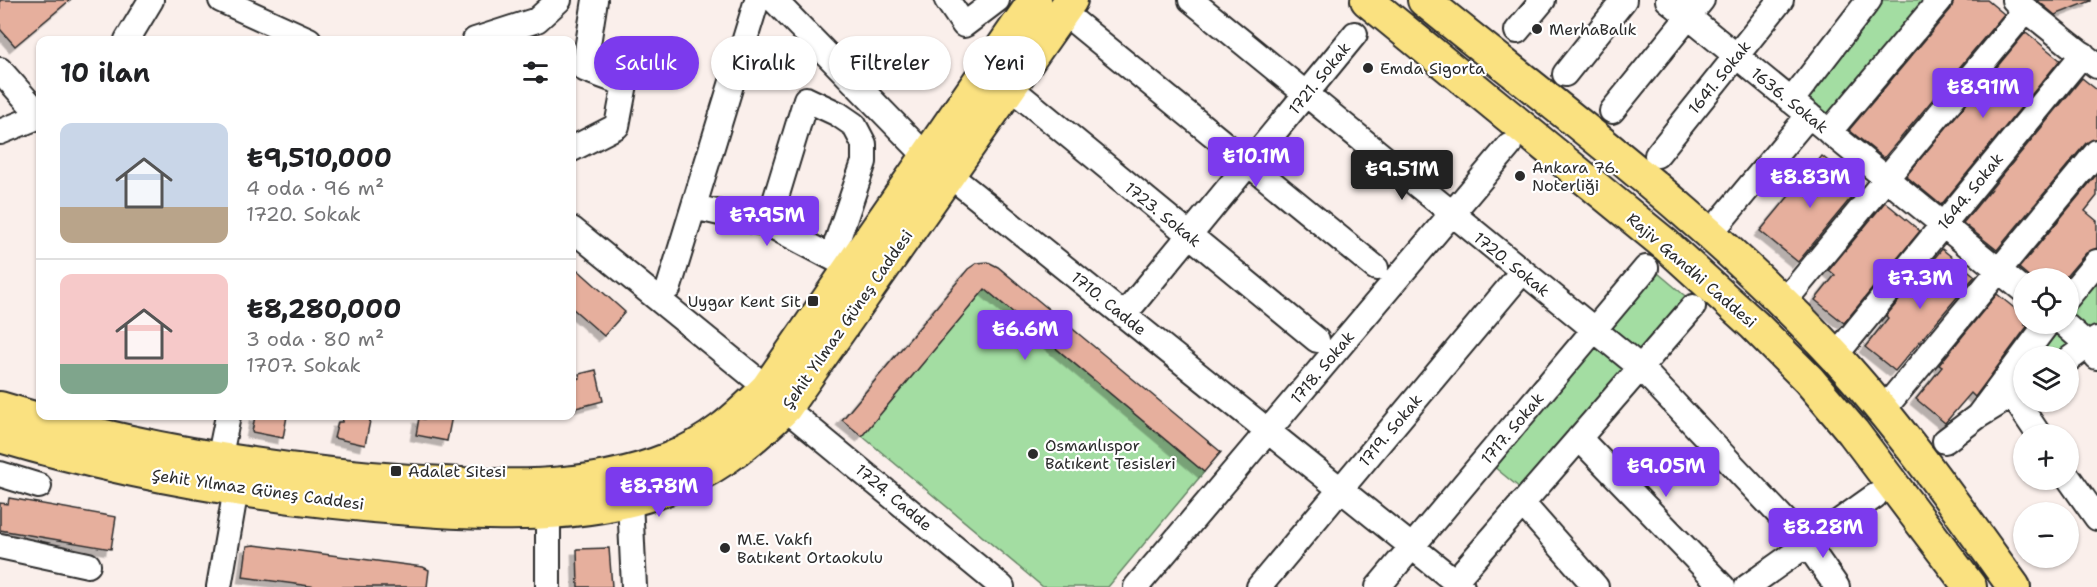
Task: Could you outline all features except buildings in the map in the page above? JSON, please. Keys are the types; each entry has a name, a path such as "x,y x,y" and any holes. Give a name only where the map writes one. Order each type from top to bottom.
{"main road":[{"name":"Rajiv Gandhi Caddesi","path":"1367,0 1666,245 1755,325 1809,380 1853,432 1970,587"},
{"path":"1424,0 1709,235 1783,303 1835,356 1883,410 1921,458 2014,587"},
{"name":"Şehit Yılmaz Güneş Caddesi","path":"0,436 124,469 236,489 334,503 453,512 548,512 630,500 677,486 712,468 749,443 776,398 938,166 1056,4"},
{"name":"Şehit Yılmaz Güneş Caddesi","path":"1038,36 1056,4"},
{"name":"Şehit Yılmaz Güneş Caddesi","path":"45,420 138,445 219,460 337,476 456,484 535,484 585,481 640,469 698,446 776,398 841,262 938,166 1007,90"},
{"name":"Şehit Yılmaz Güneş Caddesi","path":"0,408 36,418"}],"street":[{"path":"129,36 151,0"},
{"path":"221,0 300,36"},
{"path":"487,36 537,20 559,0"},
{"path":"576,147 617,126 625,84 584,69 595,0"},
{"path":"669,287 757,0"},
{"name":"1710. Cadde","path":"774,0 938,166 1458,584"},
{"path":"947,0 964,25 997,0"},
{"name":"1720. Sokak","path":"1191,0 1593,331 1640,367 1807,544 1837,587"},
{"path":"1517,31 1542,0"},
{"path":"1565,74 1624,0"},
{"name":"1636. Sokak","path":"1668,0 1695,8 1737,56 2013,282"},
{"name":"1641. Sokak","path":"1657,155 1781,0"},
{"path":"1709,235 1800,108 1869,0"},
{"path":"1829,132 1940,0"},
{"path":"1056,4 1376,268"},
{"path":"1783,303 1886,178 2020,5 2090,60"},
{"path":"1612,111 1695,8"},
{"name":"1721. Sokak","path":"1124,315 1355,34"},
{"name":"1644. Sokak","path":"1835,356 1943,225 2090,60"},
{"path":"0,70 36,111"},
{"name":"1723. Sokak","path":"1014,90 1317,340"},
{"path":"694,207 768,224 841,262 864,162 864,144 854,125 838,114 806,99 768,224"},
{"path":"0,132 36,118"},
{"name":"1718. Sokak","path":"1136,587 1509,147"},
{"path":"1883,410 2097,152"},
{"name":"1724. Cadde","path":"576,232 1002,587"},
{"path":"2079,284 2097,262"},
{"name":"1717. Sokak","path":"1378,587 1646,268"},
{"name":"1719. Sokak","path":"1259,587 1522,272"},
{"path":"1458,584 1522,503 1692,307"},
{"path":"1978,416 2047,334"},
{"path":"2069,334 2095,348"},
{"path":"2079,355 2095,348"},
{"path":"1945,441 1978,416 2013,395"},
{"path":"219,460 227,420"},
{"path":"1579,438 1723,587"},
{"path":"0,474 39,486"},
{"path":"219,587 236,489"},
{"path":"2077,490 2097,518"},
{"path":"1747,587 1875,496"},
{"path":"630,500 634,587"},
{"path":"1522,503 1596,587"},
{"path":"548,512 548,587"},
{"path":"0,546 88,565"}],"green space":[{"path":"1875,0 1936,0 1830,125 1798,99"},
{"path":"1652,268 1690,300 1526,493 1488,462"},
{"path":"2097,275 2097,329 2089,337 2079,329 2079,297"},
{"name":"Osmanlıspor Batıkent Tesisleri","path":"985,289 1204,472 1108,587 1043,587 862,436"},
{"path":"2044,334 2062,334 2076,346 2035,346"}],"place":[{"name":"MerhaBalık","path":"1537,29"},
{"name":"Emda Sigorta","path":"1368,68"},
{"name":"Ankara 76. Noterliği","path":"1520,176"},
{"name":"Uygar Kent Sit","path":"813,301"},
{"name":"Osmanlıspor Batıkent Tesisleri","path":"1033,454"},
{"name":"Adalet Sitesi","path":"396,471"},
{"name":"M.E. Vakfı Batıkent Ortaokulu","path":"725,548"}]}
